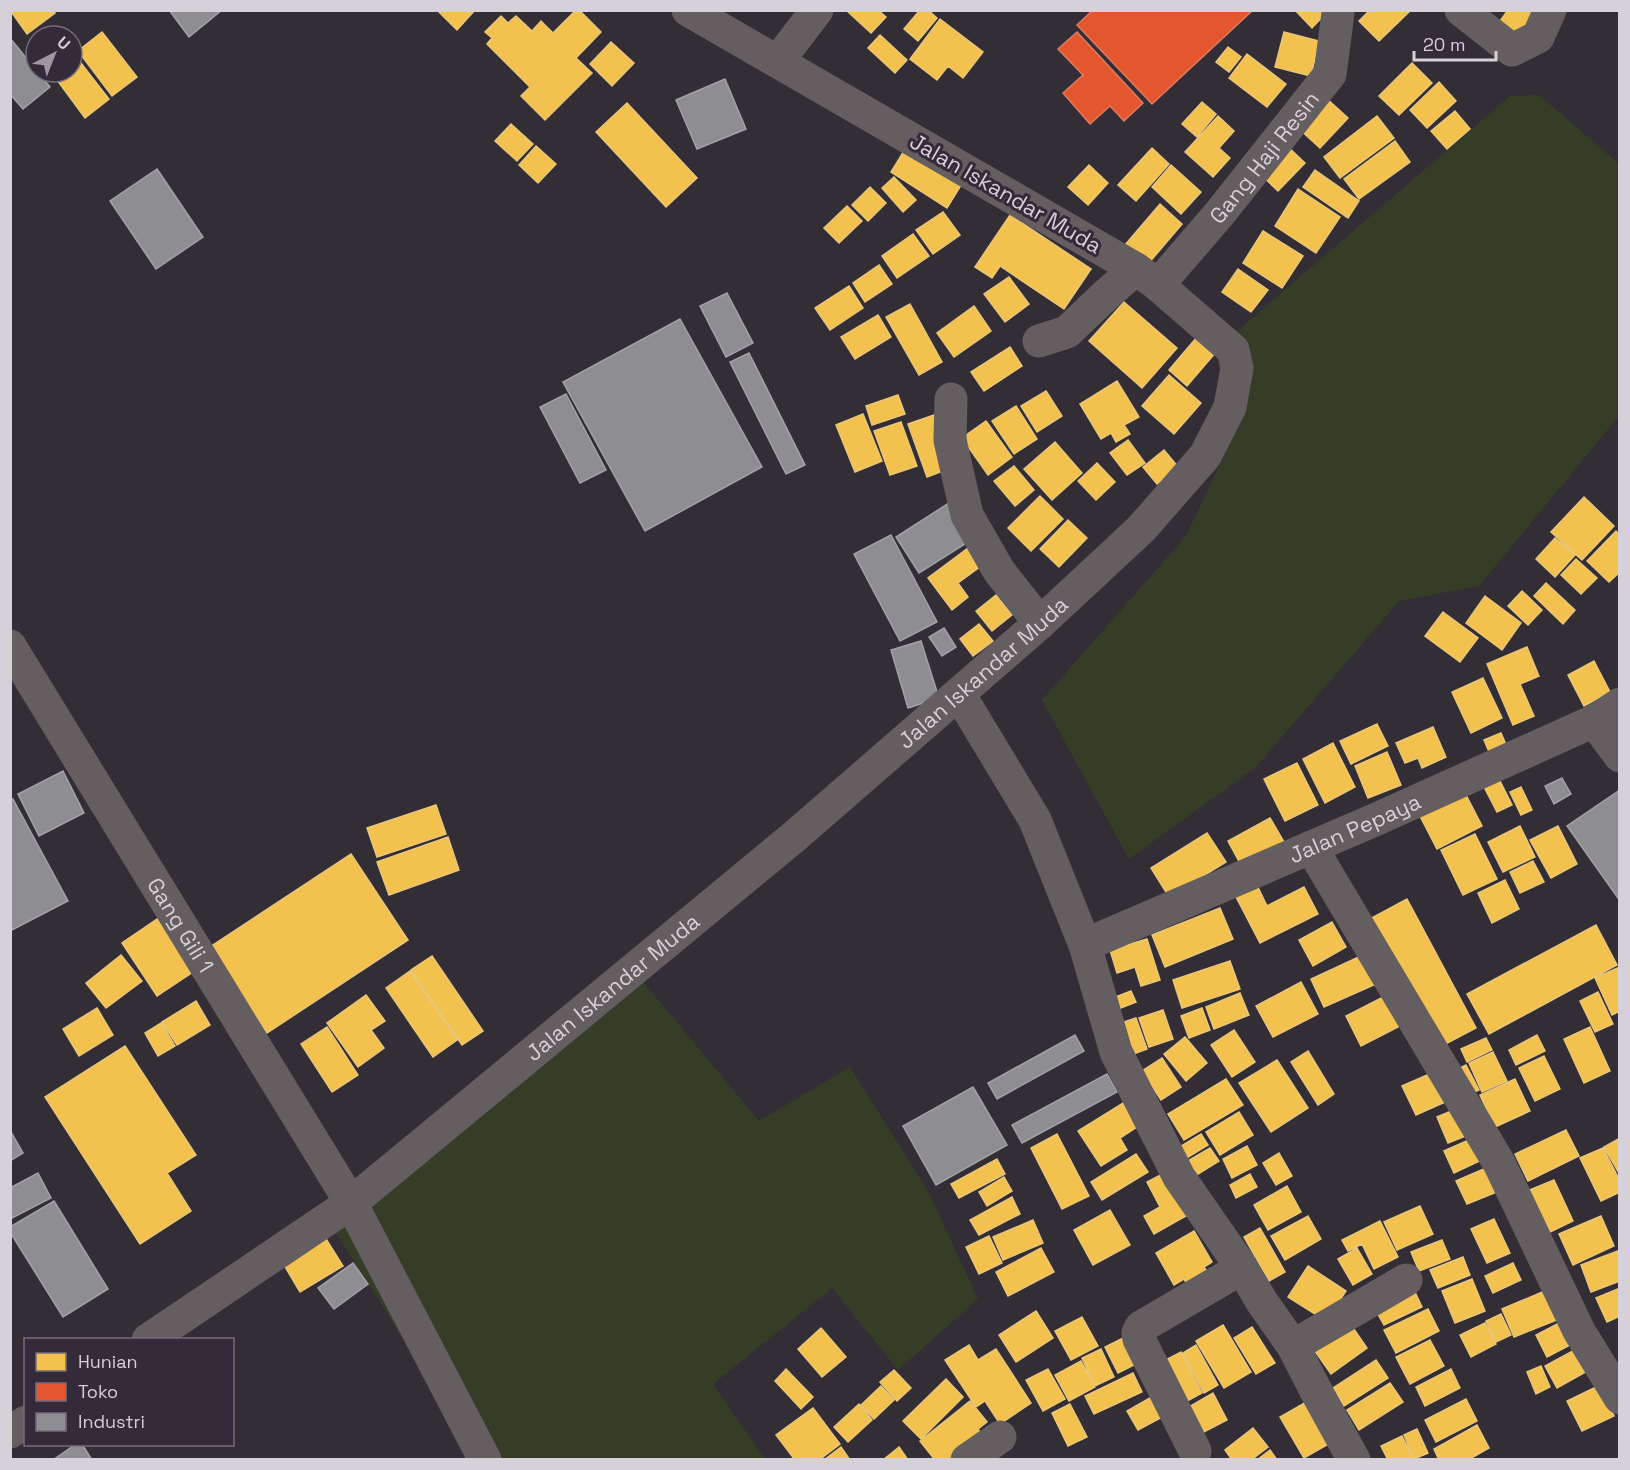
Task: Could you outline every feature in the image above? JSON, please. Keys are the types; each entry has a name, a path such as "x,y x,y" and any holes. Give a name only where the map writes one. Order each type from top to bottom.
{"street":[{"name":"Jalan Iskandar Muda","path":"151,1338 351,1203 795,836 1040,623 1141,529 1205,456 1230,407 1238,368 1233,350 1147,277 687,10"},
{"path":"778,61 817,10"},
{"path":"1461,10 1512,50 1538,37 1550,10"},
{"name":"Gang Haji Resin","path":"1038,341 1067,332 1108,293 1147,277 1220,213 1330,74 1338,13"},
{"path":"951,399 950,440 967,515 999,571 1040,623"},
{"name":"Gang Gili 1","path":"10,646 351,1203 485,1460"},
{"path":"959,694 1035,820 1085,945 1116,1052 1179,1177 1293,1346 1354,1460"},
{"path":"1607,713 1620,756"},
{"name":"Jalan Pepaya","path":"1085,945 1311,847 1607,713"},
{"path":"1311,847 1499,1163 1579,1331 1620,1398"},
{"path":"1195,1451 1138,1333 1141,1328 1242,1268"},
{"path":"1293,1346 1406,1280"},
{"path":"10,1432 24,1423"},
{"path":"967,1460 1000,1437"}],"green space":[{"path":"1539,95 1619,164 1619,416 1479,586 1399,601 1256,767 1129,859 1042,700 1186,536 1223,457 1228,339 1510,96"},
{"path":"630,966 759,1121 850,1067 928,1191 978,1299 898,1370 832,1288 713,1384 765,1459 479,1459 336,1233"}],"building: Hunian":[{"path":"10,10 53,10 55,13 40,24 24,24 24,30"},
{"path":"437,10 475,10 457,30"},
{"path":"576,10 579,10 601,32 576,58 592,73 545,120 521,96 530,87 487,44 492,38 485,32 501,16 508,23 516,16 532,31 541,21 553,33"},
{"path":"846,10 878,10 886,17 871,33"},
{"path":"920,10 928,10 937,18 918,41 904,29"},
{"path":"1295,10 1329,10 1312,28"},
{"path":"1370,10 1411,10 1379,41 1359,21"},
{"path":"1508,10 1539,10 1521,36 1500,21"},
{"path":"940,19 983,52 963,78 948,66 937,80 910,59"},
{"path":"102,32 137,77 112,96 84,59 84,46"},
{"path":"1284,32 1319,41 1311,76 1275,67"},
{"path":"880,35 907,60 895,73 868,48"},
{"path":"611,42 634,63 612,86 590,64"},
{"path":"1228,47 1241,57 1229,72 1216,62"},
{"path":"1247,54 1286,84 1267,107 1229,78"},
{"path":"1412,63 1432,83 1399,115 1379,96"},
{"path":"84,67 109,99 85,118 60,84 84,84"},
{"path":"1439,82 1456,101 1427,128 1410,110"},
{"path":"1325,97 1348,118 1320,148 1297,127"},
{"path":"1202,102 1216,114 1197,137 1182,124"},
{"path":"627,103 697,178 666,207 596,132"},
{"path":"1455,111 1470,129 1447,149 1431,131"},
{"path":"1218,116 1234,131 1219,148 1230,158 1213,177 1185,152"},
{"path":"1377,116 1394,138 1340,178 1324,157"},
{"path":"511,124 533,144 517,161 495,141"},
{"path":"1395,141 1410,162 1359,199 1344,179"},
{"path":"1285,144 1305,163 1278,191 1258,172"},
{"path":"536,146 556,164 538,183 519,165"},
{"path":"907,146 963,182 947,208 891,172"},
{"path":"1152,148 1169,164 1136,201 1118,185"},
{"path":"1089,165 1108,183 1088,205 1068,187"},
{"path":"1171,165 1201,192 1181,214 1152,187"},
{"path":"1315,170 1359,201 1348,218 1303,187"},
{"path":"894,177 916,200 903,212 882,188"},
{"path":"870,187 886,203 868,221 852,205"},
{"path":"1298,189 1340,217 1316,253 1275,226"},
{"path":"1160,204 1182,224 1148,264 1125,245"},
{"path":"847,206 862,221 839,243 824,228"},
{"path":"943,212 960,235 933,254 916,230"},
{"path":"1010,215 1091,269 1064,309 1000,266 992,278 975,267"},
{"path":"1263,231 1303,256 1282,288 1243,263"},
{"path":"913,234 929,256 897,278 882,256"},
{"path":"879,265 892,284 865,302 853,283"},
{"path":"1238,269 1268,290 1251,312 1222,292"},
{"path":"1009,277 1029,304 1005,322 984,294"},
{"path":"849,286 863,308 830,330 815,308"},
{"path":"1124,302 1177,348 1142,388 1089,341"},
{"path":"910,304 942,362 919,375 886,317"},
{"path":"974,306 991,331 954,357 937,333"},
{"path":"878,315 891,337 855,359 841,337"},
{"path":"1197,337 1216,352 1187,386 1169,370"},
{"path":"1010,347 1022,366 984,391 971,372"},
{"path":"1169,375 1201,403 1174,434 1142,406"},
{"path":"1117,381 1139,417 1124,425 1130,434 1116,442 1111,433 1101,439 1080,404"},
{"path":"1046,391 1062,416 1037,432 1021,406"},
{"path":"898,395 905,414 872,425 866,406"},
{"path":"1016,406 1037,439 1014,454 992,421"},
{"path":"863,414 882,461 855,472 836,425"},
{"path":"937,414 956,466 927,477 908,424"},
{"path":"986,421 1012,457 988,475 962,438"},
{"path":"901,422 917,466 890,475 874,431"},
{"path":"1128,440 1145,463 1127,475 1110,453"},
{"path":"1055,442 1082,473 1052,500 1024,469"},
{"path":"1164,450 1178,467 1157,484 1143,467"},
{"path":"1097,463 1115,482 1096,500 1078,481"},
{"path":"1014,466 1034,490 1015,506 994,481"},
{"path":"1040,496 1063,519 1031,551 1008,528"},
{"path":"1584,497 1614,526 1582,560 1551,532"},
{"path":"1068,520 1087,538 1059,567 1040,549"},
{"path":"1616,531 1620,535 1620,572 1609,582 1587,561"},
{"path":"1555,538 1575,555 1555,577 1536,559"},
{"path":"968,548 981,566 958,583 968,597 952,610 928,578"},
{"path":"1576,559 1597,578 1581,594 1561,575"},
{"path":"1546,583 1575,610 1563,624 1534,596"},
{"path":"1522,591 1542,610 1528,625 1508,606"},
{"path":"996,595 1012,615 992,631 976,611"},
{"path":"1485,596 1521,623 1502,650 1466,623"},
{"path":"1443,612 1478,638 1460,662 1425,636"},
{"path":"979,624 993,641 973,656 960,639"},
{"path":"1527,647 1539,676 1520,684 1534,716 1513,725 1487,664"},
{"path":"1594,661 1610,692 1584,706 1568,675"},
{"path":"1483,678 1502,718 1471,733 1452,692"},
{"path":"1377,724 1388,746 1351,764 1340,741"},
{"path":"1433,727 1446,757 1422,768 1418,758 1405,763 1396,743"},
{"path":"1501,733 1507,747 1490,754 1484,740"},
{"path":"1333,743 1355,787 1325,803 1303,759"},
{"path":"1387,752 1401,785 1368,798 1355,766"},
{"path":"1297,763 1318,805 1285,821 1264,779"},
{"path":"1496,773 1512,805 1497,812 1481,781"},
{"path":"1521,787 1532,810 1521,815 1510,792"},
{"path":"1465,793 1482,826 1437,849 1420,816"},
{"path":"436,805 446,834 377,857 367,828"},
{"path":"1270,818 1284,842 1241,865 1228,841"},
{"path":"1520,826 1535,857 1503,872 1488,842"},
{"path":"1558,826 1577,864 1551,878 1530,840"},
{"path":"1207,833 1226,862 1169,897 1151,868"},
{"path":"1475,834 1497,879 1463,895 1441,850"},
{"path":"448,837 459,870 389,895 377,862"},
{"path":"351,854 408,940 267,1033 210,947"},
{"path":"1533,861 1544,882 1520,893 1510,872"},
{"path":"1505,880 1519,909 1492,923 1478,893"},
{"path":"1255,881 1267,906 1304,887 1318,914 1260,943 1233,891"},
{"path":"1407,899 1476,1028 1436,1049 1366,921"},
{"path":"1220,908 1233,939 1165,967 1152,935"},
{"path":"160,917 196,970 157,996 122,943"},
{"path":"1332,922 1346,947 1313,966 1299,940"},
{"path":"1596,925 1617,965 1489,1034 1467,994"},
{"path":"1147,939 1160,980 1141,986 1135,967 1117,973 1110,950"},
{"path":"1365,954 1378,983 1324,1007 1311,979"},
{"path":"121,955 142,981 106,1008 86,983"},
{"path":"432,956 483,1031 462,1045 411,970"},
{"path":"1230,961 1240,989 1182,1008 1173,980"},
{"path":"1620,967 1620,1011 1612,1015 1595,978"},
{"path":"410,971 457,1040 433,1057 386,988"},
{"path":"1301,982 1318,1014 1273,1037 1256,1006"},
{"path":"1131,991 1136,1002 1113,1011 1108,1000"},
{"path":"1598,992 1613,1024 1595,1032 1580,1001"},
{"path":"1240,993 1249,1015 1214,1029 1206,1007"},
{"path":"366,995 385,1021 371,1030 384,1048 358,1067 327,1023"},
{"path":"1387,995 1402,1025 1361,1046 1346,1016"},
{"path":"196,1001 210,1025 177,1045 162,1022"},
{"path":"97,1008 113,1035 79,1056 63,1029"},
{"path":"1202,1008 1210,1030 1189,1038 1181,1016"},
{"path":"1163,1010 1173,1039 1149,1047 1139,1018"},
{"path":"1136,1018 1147,1049 1125,1057 1115,1025"},
{"path":"161,1023 175,1046 158,1056 145,1033"},
{"path":"327,1027 358,1075 332,1092 301,1044"},
{"path":"1590,1027 1610,1071 1584,1083 1564,1039"},
{"path":"1234,1030 1255,1062 1232,1077 1211,1045"},
{"path":"1537,1035 1545,1051 1516,1065 1509,1050"},
{"path":"1185,1037 1207,1063 1186,1081 1164,1054"},
{"path":"1486,1038 1492,1050 1467,1062 1461,1049"},
{"path":"125,1046 196,1155 167,1173 191,1211 140,1244 45,1097"},
{"path":"1308,1051 1334,1094 1318,1105 1291,1062"},
{"path":"1493,1052 1507,1081 1482,1092 1469,1063"},
{"path":"1544,1056 1560,1089 1535,1101 1519,1068"},
{"path":"1162,1058 1181,1087 1161,1100 1142,1071"},
{"path":"1277,1060 1308,1108 1271,1132 1239,1083"},
{"path":"1466,1065 1479,1090 1464,1097 1451,1072"},
{"path":"1441,1069 1454,1098 1416,1115 1402,1086"},
{"path":"1226,1079 1243,1105 1184,1140 1168,1114"},
{"path":"1515,1079 1530,1111 1495,1127 1480,1095"},
{"path":"1128,1100 1143,1123 1120,1138 1127,1150 1101,1166 1078,1131"},
{"path":"1461,1107 1473,1133 1448,1143 1437,1117"},
{"path":"1239,1112 1253,1135 1220,1155 1206,1132"},
{"path":"1566,1130 1579,1156 1528,1181 1515,1154"},
{"path":"1057,1134 1089,1196 1062,1209 1031,1148"},
{"path":"1201,1134 1208,1145 1185,1159 1178,1148"},
{"path":"1478,1136 1488,1157 1454,1173 1444,1151"},
{"path":"1620,1138 1620,1175 1604,1147"},
{"path":"1247,1146 1257,1165 1232,1178 1223,1159"},
{"path":"1210,1148 1219,1161 1195,1176 1186,1162"},
{"path":"1603,1148 1620,1181 1620,1192 1601,1201 1580,1158"},
{"path":"1279,1153 1292,1176 1276,1185 1263,1163"},
{"path":"1136,1154 1148,1172 1102,1200 1091,1182"},
{"path":"997,1159 1005,1174 959,1198 951,1184"},
{"path":"1493,1165 1504,1189 1467,1204 1456,1181"},
{"path":"1170,1170 1193,1212 1154,1234 1144,1216 1160,1207 1147,1182"},
{"path":"1250,1174 1257,1187 1236,1198 1230,1185"},
{"path":"1004,1177 1012,1191 987,1206 979,1192"},
{"path":"1554,1180 1573,1221 1544,1235 1525,1192"},
{"path":"1287,1186 1301,1212 1268,1230 1254,1205"},
{"path":"1012,1197 1020,1214 979,1235 970,1220"},
{"path":"1420,1206 1433,1234 1397,1250 1384,1222"},
{"path":"1110,1210 1130,1245 1093,1265 1074,1230"},
{"path":"1308,1216 1321,1239 1285,1260 1271,1236"},
{"path":"1601,1216 1614,1246 1573,1265 1559,1234"},
{"path":"1494,1219 1510,1253 1487,1263 1471,1229"},
{"path":"1033,1220 1043,1243 1003,1260 993,1237"},
{"path":"1380,1221 1398,1257 1374,1269 1362,1244 1348,1251 1342,1240"},
{"path":"1260,1228 1285,1272 1269,1281 1244,1237"},
{"path":"1194,1231 1212,1262 1204,1267 1210,1276 1189,1288 1184,1279 1174,1285 1156,1253"},
{"path":"989,1236 1002,1263 979,1274 966,1247"},
{"path":"326,1239 343,1266 300,1292 284,1265"},
{"path":"1442,1240 1450,1259 1419,1271 1411,1252"},
{"path":"1041,1248 1054,1272 1008,1296 996,1272"},
{"path":"1357,1248 1372,1274 1353,1285 1338,1259"},
{"path":"1620,1250 1620,1281 1591,1292 1581,1265"},
{"path":"1463,1257 1470,1275 1438,1288 1430,1270"},
{"path":"1513,1263 1521,1280 1493,1293 1485,1276"},
{"path":"1308,1266 1346,1291 1326,1321 1288,1297"},
{"path":"1472,1279 1485,1311 1455,1323 1442,1291"},
{"path":"1413,1288 1422,1307 1384,1325 1374,1307"},
{"path":"1620,1288 1620,1316 1607,1322 1596,1298"},
{"path":"1547,1290 1559,1319 1514,1337 1502,1309"},
{"path":"1428,1309 1439,1331 1396,1353 1384,1330"},
{"path":"1036,1311 1053,1338 1016,1362 999,1335"},
{"path":"1501,1314 1511,1335 1496,1342 1486,1321"},
{"path":"1082,1317 1098,1346 1071,1360 1055,1331"},
{"path":"1563,1321 1574,1343 1547,1357 1536,1335"},
{"path":"1349,1322 1367,1348 1331,1374 1312,1347"},
{"path":"1485,1323 1496,1344 1471,1357 1460,1335"},
{"path":"1223,1325 1251,1372 1224,1388 1196,1341"},
{"path":"1252,1327 1275,1363 1256,1374 1234,1338"},
{"path":"821,1328 846,1357 822,1377 798,1349"},
{"path":"1129,1335 1142,1361 1118,1373 1105,1347"},
{"path":"1430,1340 1444,1366 1410,1384 1396,1357"},
{"path":"969,1345 978,1360 996,1349 1031,1403 1000,1424 985,1401 976,1407 945,1360"},
{"path":"1196,1345 1218,1385 1204,1393 1183,1353"},
{"path":"1580,1347 1591,1369 1557,1388 1545,1366"},
{"path":"1101,1349 1114,1377 1095,1386 1082,1358"},
{"path":"1181,1352 1202,1393 1178,1406 1156,1365"},
{"path":"1376,1360 1388,1378 1344,1406 1333,1388"},
{"path":"1081,1361 1095,1387 1069,1401 1055,1375"},
{"path":"1541,1366 1550,1387 1536,1394 1527,1372"},
{"path":"786,1369 813,1397 801,1409 775,1381"},
{"path":"1048,1369 1065,1399 1043,1411 1026,1380"},
{"path":"1451,1369 1460,1388 1425,1406 1416,1387"},
{"path":"894,1370 911,1388 897,1401 880,1382"},
{"path":"1133,1373 1142,1392 1094,1414 1085,1396"},
{"path":"946,1379 963,1397 921,1439 903,1421"},
{"path":"1390,1383 1403,1402 1359,1430 1347,1410"},
{"path":"1600,1385 1614,1416 1582,1431 1567,1401"},
{"path":"881,1386 894,1400 874,1419 861,1405"},
{"path":"1213,1393 1227,1420 1200,1434 1187,1408"},
{"path":"1155,1395 1166,1415 1138,1430 1127,1411"},
{"path":"1466,1399 1477,1421 1436,1442 1425,1420"},
{"path":"970,1401 987,1422 978,1429 984,1437 955,1460 935,1460 920,1441"},
{"path":"1308,1401 1332,1442 1304,1458 1280,1417"},
{"path":"859,1404 872,1420 848,1442 834,1427"},
{"path":"1070,1404 1087,1437 1068,1446 1052,1413"},
{"path":"813,1408 840,1444 819,1460 795,1460 776,1435"},
{"path":"1477,1425 1489,1448 1468,1460 1439,1460 1434,1449"},
{"path":"1253,1428 1268,1447 1251,1460 1232,1460 1225,1450"},
{"path":"1417,1429 1428,1453 1414,1459 1404,1435"},
{"path":"1402,1436 1414,1460 1388,1460 1381,1446"},
{"path":"841,1447 850,1460 824,1460"},
{"path":"899,1447 908,1460 883,1460"},
{"path":"1270,1450 1277,1460 1257,1460"}],"building: Toko":[{"path":"1093,10 1253,10 1152,104 1077,25"},
{"path":"1077,32 1143,103 1124,121 1110,106 1090,124 1063,93 1083,75 1058,49"}],"building: Industri":[{"path":"169,10 222,10 189,37"},
{"path":"10,38 24,55 24,84 48,84 50,87 23,109 10,94"},
{"path":"725,79 746,129 697,149 676,100"},
{"path":"157,169 203,237 156,269 110,201"},
{"path":"727,293 753,343 726,357 700,306"},
{"path":"680,319 762,467 645,531 563,382"},
{"path":"749,353 805,465 786,474 730,362"},
{"path":"566,394 606,470 580,483 540,407"},
{"path":"952,501 976,537 919,573 896,537"},
{"path":"891,535 937,622 900,641 854,554"},
{"path":"944,628 956,647 942,656 929,637"},
{"path":"921,641 939,698 908,708 891,650"},
{"path":"63,771 84,813 39,836 18,794"},
{"path":"1562,778 1571,794 1554,804 1545,786"},
{"path":"1620,790 1620,901 1567,826"},
{"path":"13,799 68,901 10,931 10,801"},
{"path":"1075,1035 1084,1051 997,1099 988,1083"},
{"path":"1107,1074 1117,1092 1022,1143 1012,1125"},
{"path":"973,1087 1007,1145 936,1185 903,1126"},
{"path":"10,1130 23,1153 10,1161"},
{"path":"38,1173 51,1198 10,1219 10,1188"},
{"path":"54,1201 108,1289 63,1317 10,1232 10,1227"},
{"path":"353,1263 368,1284 334,1309 318,1288"},
{"path":"73,1446 83,1446 92,1460 53,1460"}]}
